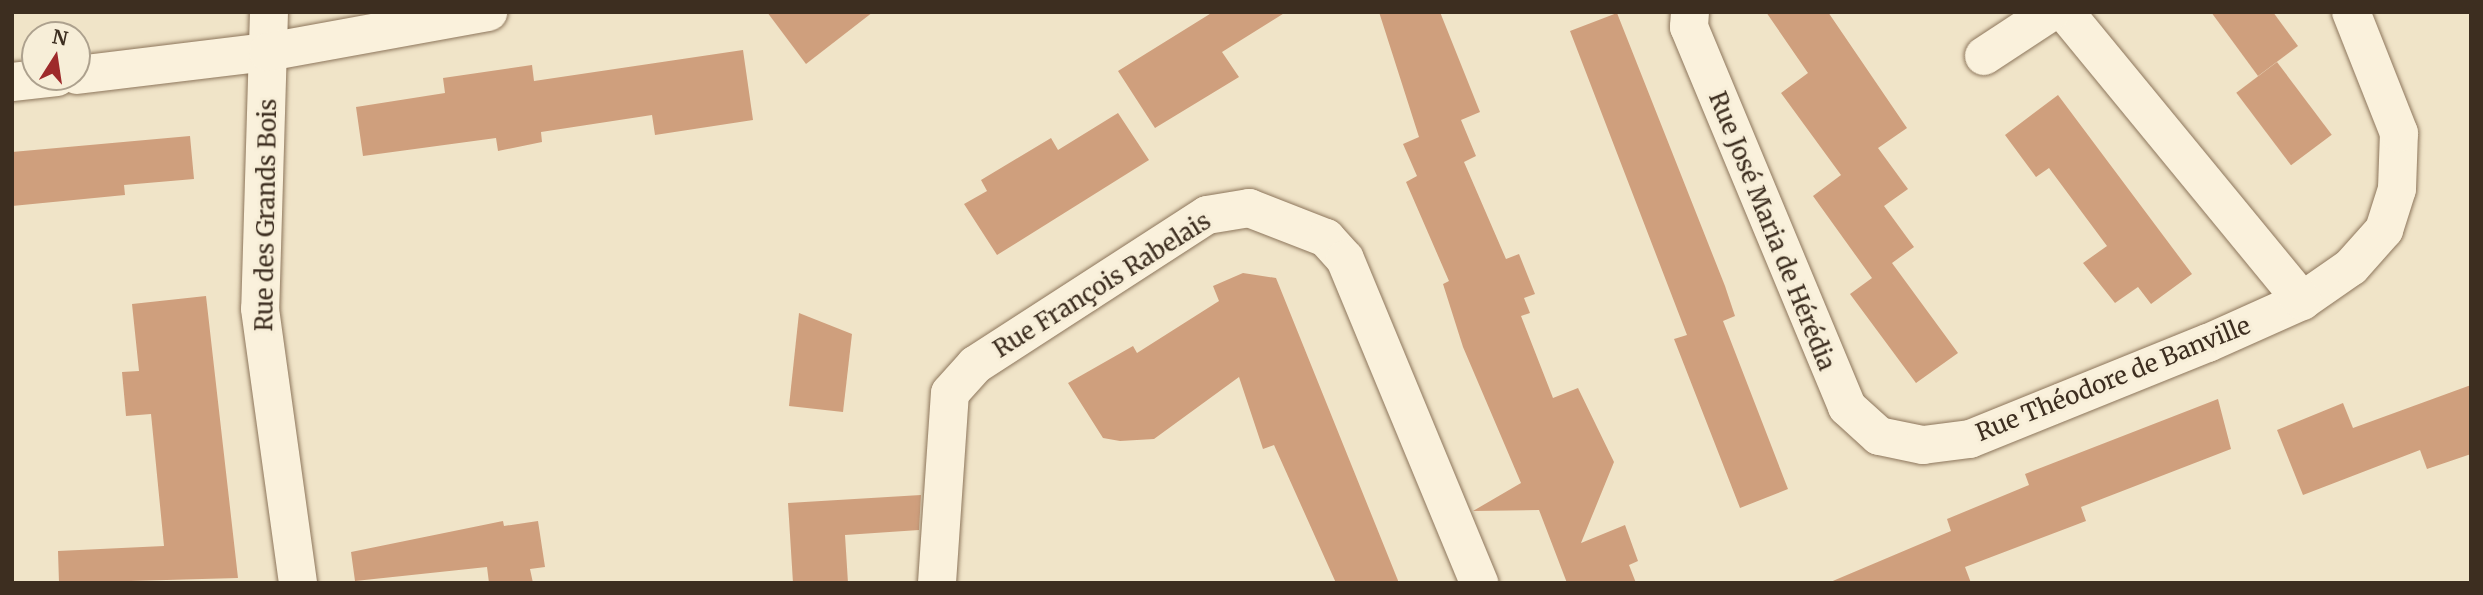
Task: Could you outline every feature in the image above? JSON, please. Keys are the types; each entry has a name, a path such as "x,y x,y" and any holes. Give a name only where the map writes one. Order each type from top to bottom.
{"street":[{"name":"Rue des Grands Bois","path":"269,12 260,309 298,583"},
{"path":"91,73 268,52 488,12"},
{"name":"Rue José Maria de Hérédia","path":"1690,12 1689,27 1827,368 1847,407 1879,436"},
{"path":"1984,56 2051,12"},
{"path":"2065,12 2302,301"},
{"name":"Rue Théodore de Banville","path":"1879,436 1923,445 1970,439 2302,301 2351,267 2384,230 2397,189 2399,133 2351,12"},
{"name":"Rue François Rabelais","path":"937,583 950,393 975,365 1207,215 1249,208 1326,238 1345,259 1479,583"}],"building":[{"path":"767,12 873,12 806,64"},
{"path":"1213,12 1286,12 1222,52 1239,77 1155,128 1118,71"},
{"path":"1379,12 1440,12 1480,112 1461,120 1476,156 1464,162 1506,259 1519,254 1535,294 1524,298 1530,313 1521,316 1553,398 1578,388 1614,462 1581,543 1625,525 1638,561 1629,565 1636,583 1567,583 1539,510 1473,511 1521,483 1463,347 1443,284 1449,281 1406,182 1417,176 1403,144 1419,137"},
{"path":"1766,12 1828,12 1907,128 1878,148 1908,189 1884,206 1914,247 1892,263 1958,353 1916,383 1850,294 1872,278 1813,196 1841,175 1781,93 1808,73"},
{"path":"2211,12 2273,12 2298,46 2258,76"},
{"path":"1617,13 1725,286 1735,316 1723,321 1788,489 1740,508 1674,339 1687,335 1570,31"},
{"path":"743,50 753,120 655,135 652,115 541,132 542,142 498,151 496,138 363,156 356,107 445,93 443,78 532,65 534,81"},
{"path":"2277,62 2332,135 2291,165 2236,93"},
{"path":"2058,95 2192,274 2151,304 2138,287 2115,303 2083,263 2107,246 2049,168 2036,177 2005,135"},
{"path":"1118,113 1149,160 997,255 964,204 987,191 981,180 1051,138 1058,150"},
{"path":"190,136 194,179 124,185 125,195 12,206 12,152"},
{"path":"1243,273 1276,278 1399,583 1336,583 1274,445 1263,449 1239,377 1154,439 1120,441 1103,438 1068,383 1133,346 1137,353 1219,301 1213,286"},
{"path":"206,296 238,578 59,583 58,551 164,546 151,414 126,416 122,372 139,371 132,304"},
{"path":"799,313 852,334 843,412 789,406"},
{"path":"2471,385 2471,454 2427,469 2420,450 2303,495 2277,430 2343,403 2353,428"},
{"path":"2218,399 2231,449 2081,507 2086,521 1965,567 1971,583 1828,583 1951,531 1947,519 2029,485 2025,474"},
{"path":"921,495 919,530 845,535 848,583 793,583 788,503"},
{"path":"503,521 504,526 538,521 545,567 530,569 533,583 489,583 487,567 355,581 351,552"}]}
